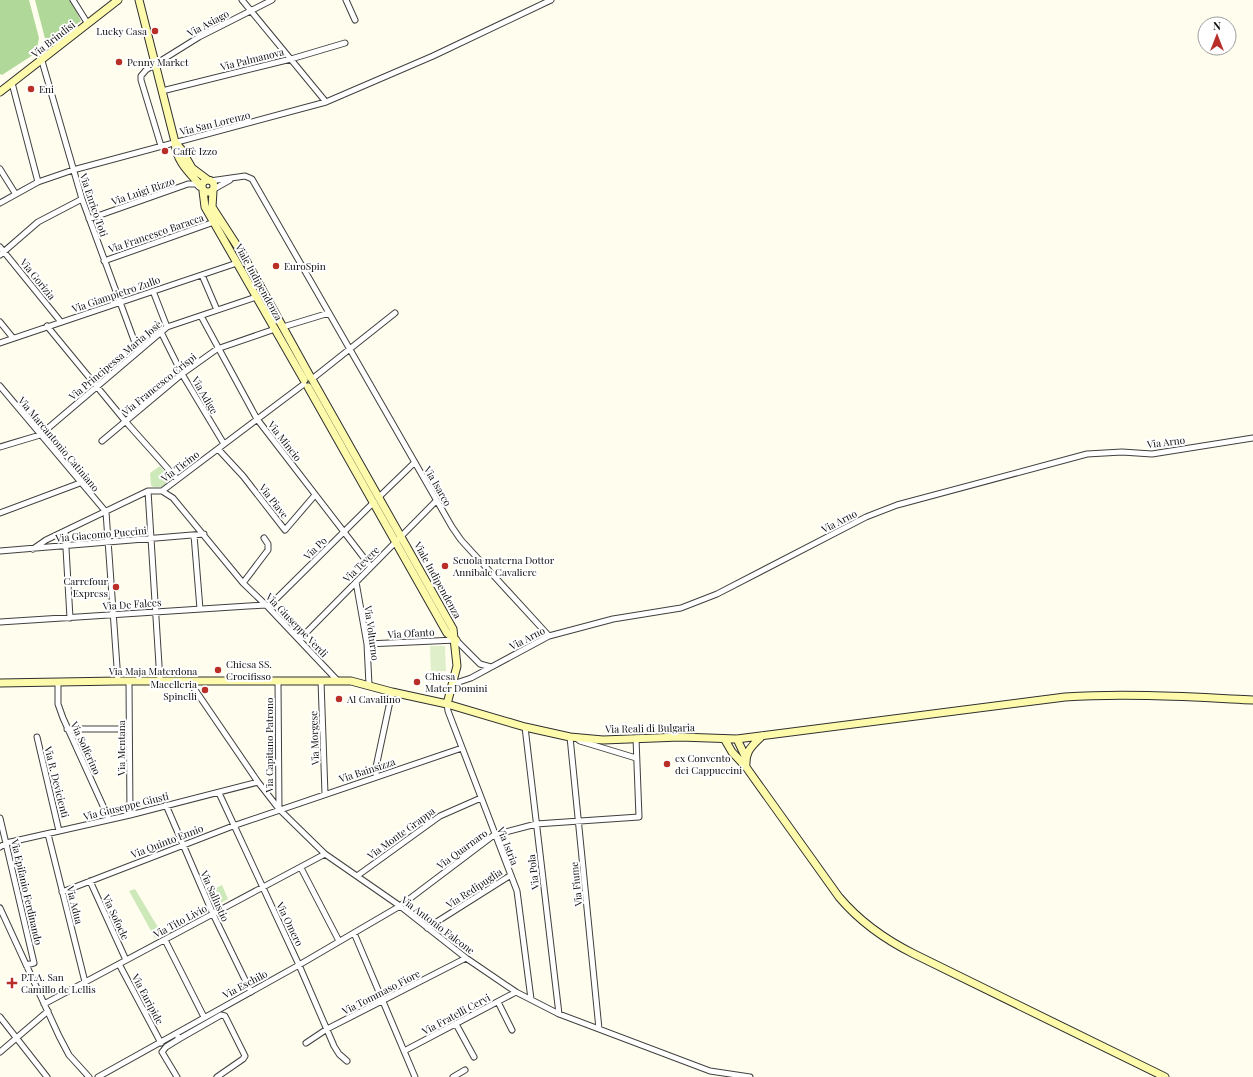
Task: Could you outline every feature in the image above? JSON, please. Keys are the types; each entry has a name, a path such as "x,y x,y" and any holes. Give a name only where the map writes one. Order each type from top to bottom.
{"main road":[{"name":"Via Brindisi","path":"0,92 42,61 118,0"},
{"path":"139,0 175,142 176,152 202,189 209,193 213,190 213,183 192,168 182,149 175,142"},
{"path":"202,189 204,182 209,180"},
{"name":"Viale Indipendenza","path":"202,189 205,207 256,297 309,382 399,539 453,629 456,640 457,666 454,684 447,704"},
{"name":"Viale Indipendenza","path":"213,190 212,207 243,255 283,327 309,382"},
{"name":"Via Maja Materdona","path":"0,683 118,681 278,682 337,680 369,685 392,692 447,704"},
{"name":"Via Reali di Bulgaria","path":"447,704 525,727 573,737 603,740 694,737 737,740 1065,697 1136,694 1253,700"},
{"path":"745,756 751,746 762,736"},
{"path":"725,740 732,752 746,767 839,897 852,912 874,931 914,954 1165,1077"},
{"path":"737,740 745,756 746,767"}],"street":[{"path":"73,0 88,24"},
{"path":"242,0 326,102"},
{"name":"Via Asiago","path":"161,146 141,76 146,70 156,66 199,37 272,0"},
{"path":"346,0 355,20"},
{"name":"Via San Lorenzo","path":"0,203 15,193 38,182 73,170 326,102 433,56 551,0"},
{"name":"Via Palmanova","path":"162,91 291,59 345,43"},
{"name":"Via Enrico Toti","path":"42,61 82,199 119,303 138,351"},
{"path":"12,83 38,182"},
{"path":"0,169 15,193"},
{"name":"Via Isarco","path":"239,177 245,176 252,179 414,463 461,540 549,636"},
{"path":"209,180 239,177"},
{"path":"213,190 222,183 239,177"},
{"name":"Via Luigi Rizzo","path":"89,219 188,184 196,184 202,189"},
{"path":"2,253 38,222 82,199"},
{"name":"Via Francesco Baracca","path":"104,260 214,222"},
{"name":"Via Gorizia","path":"0,247 2,253 61,322"},
{"name":"Via Giampietro Zullo","path":"0,343 237,262"},
{"path":"202,275 217,310"},
{"path":"153,291 167,327"},
{"name":"Via Principessa Maria Josè","path":"40,435 167,327 256,297"},
{"path":"283,327 329,313"},
{"name":"Via Ticino","path":"33,549 46,540 148,491 162,491 257,419 309,382 395,314"},
{"name":"Via Mincio","path":"201,316 217,349 257,419 371,568"},
{"path":"0,322 13,338"},
{"path":"47,326 126,422 177,479"},
{"name":"Via Francesco Crispi","path":"102,441 182,374 217,349 275,329"},
{"name":"Via Adige","path":"161,332 182,374 224,444"},
{"name":"Via Marcantonio Catiniano","path":"0,386 80,483 106,512"},
{"path":"0,447 40,435"},
{"name":"Via Arno","path":"454,684 471,678 549,636 614,619 681,608 717,594 866,517 897,504 1087,454 1122,452 1152,454 1253,438"},
{"name":"Via Piave","path":"218,449 243,476 285,530 315,495"},
{"name":"Via Po","path":"267,606 344,533 376,499 414,463"},
{"path":"0,513 80,483"},
{"path":"148,491 160,681"},
{"name":"Via Giuseppe Verdi","path":"162,491 173,498 243,583 267,606 337,680"},
{"name":"Via Tevere","path":"299,640 436,501"},
{"path":"106,512 118,681"},
{"path":"65,531 70,618"},
{"name":"Via Giacomo Puccini","path":"0,552 204,534"},
{"path":"194,535 200,609"},
{"path":"243,583 268,550 268,544 264,538"},
{"name":"Via Volturno","path":"356,582 367,644 369,685"},
{"name":"Via De Falces","path":"0,622 267,606"},
{"path":"456,640 480,664 491,667"},
{"name":"Via Ofanto","path":"367,644 456,640"},
{"name":"Via Mentana","path":"129,681 130,815"},
{"name":"Via Antonio Falcone","path":"189,681 258,782 279,809 324,854 400,906 466,958 516,992 559,1014 710,1071 750,1077"},
{"name":"Via Morgese","path":"321,681 325,794"},
{"name":"Via Solferino","path":"58,682 58,704 67,729 109,819"},
{"name":"Via Capitano Patrono","path":"278,682 279,809"},
{"path":"376,777 376,766 392,692"},
{"name":"Via Istria","path":"447,704 448,711 494,835 517,891 531,1000"},
{"name":"Via Pola","path":"525,727 559,1014"},
{"path":"67,729 129,729"},
{"name":"Via R. Devicienti","path":"36,737 59,831"},
{"name":"Via Reali di Bulgaria","path":"573,737 580,741 636,758"},
{"name":"Via Fiume","path":"573,737 579,823 599,1030"},
{"path":"636,738 636,758"},
{"name":"Via Bainsizza","path":"279,809 462,748"},
{"name":"Via Quarnaro","path":"400,906 494,835 536,824 579,823 639,817 636,758"},
{"name":"Via Giuseppe Giusti","path":"0,847 6,843 130,815 258,782"},
{"name":"Via Omero","path":"219,793 233,826 299,965 336,1050 347,1061"},
{"name":"Via Monte Grappa","path":"356,876 440,816 481,798"},
{"name":"Via Sallustio","path":"166,806 213,914 251,992"},
{"name":"Via Quinto Ennio","path":"62,892 279,809"},
{"name":"Via Epifanio Ferdinando","path":"0,818 34,963 26,965"},
{"name":"Via Adua","path":"48,834 85,982"},
{"name":"Via Tito Livio","path":"44,1004 301,868 324,854"},
{"path":"301,868 339,941"},
{"name":"Via Redipuglia","path":"427,928 510,875"},
{"name":"Via Sofocle","path":"90,881 126,960"},
{"name":"Via Eschilo","path":"98,1077 299,965 400,906"},
{"path":"0,908 69,1055 89,1077"},
{"path":"354,933 415,1077"},
{"path":"165,940 204,1017"},
{"name":"Via Tommaso Fiore","path":"306,1043 327,1029 383,1002 466,958"},
{"name":"Via Euripide","path":"119,964 161,1043"},
{"name":"Via Fratelli Cervi","path":"404,1051 516,992"},
{"path":"498,1002 512,1030"},
{"path":"0,1052 48,1012"},
{"path":"177,1077 162,1052 166,1047 220,1015 225,1016 245,1056 218,1077"},
{"path":"0,1017 47,1077"},
{"path":"456,1024 474,1057"},
{"path":"177,1033 179,1039"},
{"path":"453,1077 465,1070"},
{"path":"710,1071 716,1077"}],"green space":[{"path":"0,0 29,0 39,38 36,53 2,75 0,74"},
{"path":"35,0 71,0 81,21 47,46"},
{"path":"160,466 170,479 163,487 153,487 151,485 150,473"},
{"path":"430,646 445,646 446,671 431,672"},
{"path":"222,885 228,899 215,906 208,892"},
{"path":"135,889 162,934 155,938 129,891"}],"place":[{"name":"Lucky Casa","path":"155,31"},
{"name":"Penny Market","path":"119,62"},
{"name":"Eni","path":"31,89"},
{"name":"Caffè Izzo","path":"165,151"},
{"name":"EuroSpin","path":"276,266"},
{"name":"Scuola materna Dottor Annibale Cavaliere","path":"445,566"},
{"name":"Carrefour Express","path":"116,587"},
{"name":"Chiesa SS. Crocifisso","path":"218,670"},
{"name":"Chiesa Mater Domini","path":"417,682"},
{"name":"Macelleria Spinelli","path":"205,690"},
{"name":"Al Cavallino","path":"339,699"},
{"name":"ex Convento dei Cappuccini","path":"667,764"},
{"name":"P.T.A. San Camillo de Lellis","path":"12,983"}]}
